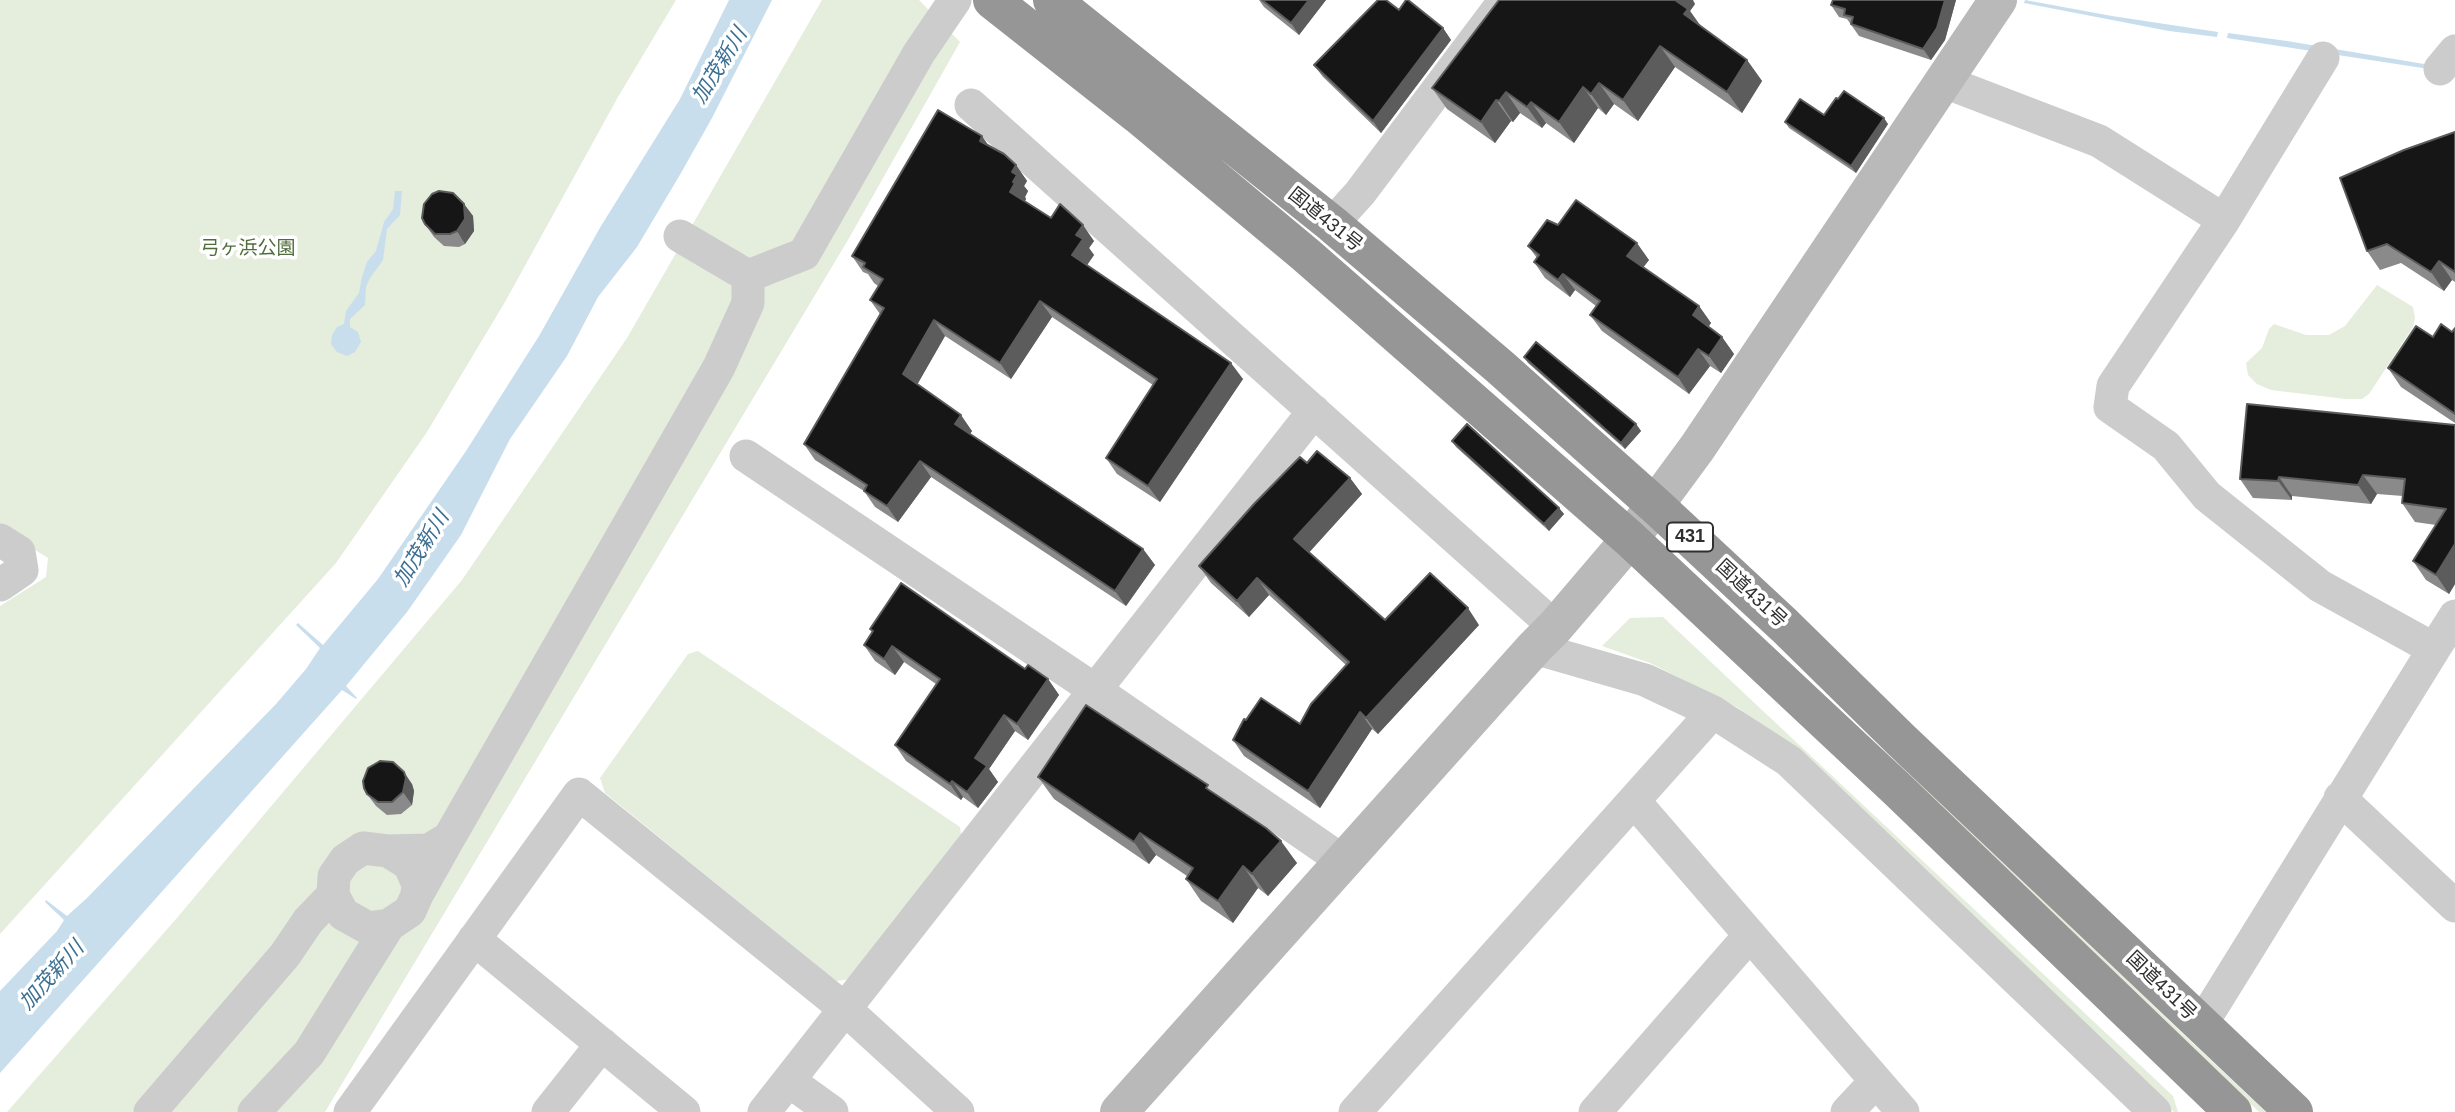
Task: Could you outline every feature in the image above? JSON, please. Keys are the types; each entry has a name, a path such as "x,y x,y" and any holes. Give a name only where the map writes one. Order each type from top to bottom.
{"highway":[{"name":"国道431号","path":"992,0 1138,115 1306,255 1630,539 1897,789 2233,1112"},
{"name":"国道431号","path":"1052,0 1332,224 1500,367 1656,506 2294,1112"}],"street":[{"path":"748,276 804,254 919,53 955,0"},
{"path":"1332,224 1360,193 1505,0"},
{"path":"1133,1107 1343,861 1545,638 1656,506 1945,82 1997,0"},
{"path":"2323,58 2224,220 2113,386 2109,407 2166,446 2207,496 2320,586 2434,649"},
{"path":"1945,82 2099,141 2224,220"},
{"path":"971,105 1314,411 1545,638 1713,712 1789,761 2155,1112"},
{"path":"680,236 748,276"},
{"path":"254,1112 309,1053 389,925 410,911 449,838 719,367 748,303 748,276"},
{"path":"764,1112 1314,411"},
{"path":"746,456 1095,690 1343,861"},
{"path":"0,540 19,552 22,570 0,585"},
{"path":"2201,1025 2455,616"},
{"path":"1355,1112 1713,712"},
{"path":"350,1112 579,794 845,1009 958,1112"},
{"path":"2340,798 2455,906"},
{"path":"1634,801 1903,1112"},
{"path":"389,925 368,928 343,914 333,895 334,876 345,860 363,848 388,851 429,850 449,838"},
{"path":"388,851 410,864 418,884 417,895"},
{"path":"150,1112 285,955 308,921 333,895"},
{"path":"1595,1112 1750,935"},
{"path":"474,939 684,1112"},
{"path":"548,1112 602,1044"},
{"path":"789,1081 832,1112"},
{"path":"1847,1112 1876,1081"}],"green space":[{"name":"弓ヶ浜公園","path":"0,0 676,0 618,97 505,302 427,432 336,563 0,934 0,606 46,577 48,558 0,528"},
{"path":"822,0 919,0 960,42 848,240 325,1112 7,1112 176,919 462,580 627,338"},
{"path":"2377,285 2413,307 2415,318 2413,327 2369,394 2362,399 2271,390 2257,384 2248,375 2246,363 2262,348 2269,329 2274,324 2306,335 2329,335 2345,326"},
{"path":"1663,617 2173,1096 2178,1112 2174,1112 1767,730 1737,707 1650,663 1602,646 1630,618"},
{"path":"698,651 960,827 962,841 853,979 836,981 605,793 600,778 688,654"},
{"path":"1876,740 2266,1112 2259,1112 2115,975 1919,787"}],"water":[{"name":"加茂新川","path":"729,0 772,0 681,173 637,247 598,297 567,356 510,439 461,535 407,612 346,686 357,698 342,690 0,1073 0,991 57,931 64,920 46,900 67,916 87,898 276,704 306,669 320,648 296,625 298,623 323,645 378,579 466,451 539,336 601,226 680,99"},
{"path":"2025,0 2218,32 2217,37 2169,31 2024,3"},
{"path":"2228,33 2430,65 2429,69 2227,38"},
{"path":"395,191 402,191 400,215 387,229 383,260 366,287 365,305 350,319 350,327 358,332 361,342 355,352 347,356 337,352 331,344 332,335 337,327 344,324 346,311 359,293 367,262 376,251 384,222 393,209"}],"building":[{"path":"1262,0 1309,0 1291,23"},
{"path":"1378,0 1386,0 1399,10 1408,0 1443,28 1373,121 1314,65"},
{"path":"1499,0 1675,0 1688,9 1684,14 1747,60 1727,92 1660,46 1623,100 1599,83 1591,94 1583,87 1559,122 1531,102 1527,107 1506,92 1499,101 1496,100 1481,122 1432,88"},
{"path":"1833,0 1945,0 1937,28 1923,49 1851,24 1853,17 1844,15 1845,9 1831,5"},
{"path":"1844,91 1884,118 1851,166 1785,122 1800,99 1824,115"},
{"path":"938,110 982,136 980,141 1004,154 1016,165 1012,172 1017,175 1010,192 1051,218 1060,204 1083,225 1076,235 1083,239 1072,255 1231,363 1148,486 1106,458 1157,379 1040,301 1000,363 934,320 903,374 961,415 955,424 1143,549 1115,591 920,461 887,506 864,491 867,485 804,444 884,308 870,300 883,279 863,267 865,263 852,256"},
{"path":"2455,132 2455,272 2439,261 2431,272 2387,244 2367,251 2340,178 2404,150"},
{"path":"439,191 453,193 464,204 465,219 457,231 450,234 435,234 422,218 424,204 432,194"},
{"path":"1576,200 1637,243 1627,256 1699,306 1693,315 1722,337 1709,356 1698,349 1678,377 1590,315 1600,301 1563,274 1558,280 1534,262 1539,255 1528,246 1547,220 1558,225"},
{"path":"2441,324 2452,332 2455,328 2455,414 2388,368 2416,326 2433,337"},
{"path":"1536,342 1636,424 1621,443 1524,357"},
{"path":"2247,404 2455,425 2455,544 2436,575 2413,561 2446,509 2402,503 2405,479 2363,475 2358,485 2279,477 2278,481 2240,479"},
{"path":"1467,424 1559,508 1544,524 1452,441"},
{"path":"1317,451 1350,478 1294,539 1385,620 1430,573 1468,608 1366,718 1360,712 1308,791 1233,740 1244,719 1246,720 1261,698 1300,724 1311,704 1349,662 1257,578 1237,601 1199,566 1300,457 1307,463"},
{"path":"901,583 1025,669 1028,665 1048,679 1017,724 1004,715 975,758 987,766 967,792 952,781 950,784 895,745 940,679 892,646 884,659 864,645 873,631 870,629"},
{"path":"1086,705 1208,785 1206,788 1281,841 1252,874 1243,866 1218,901 1186,879 1193,868 1140,833 1134,842 1038,777"},
{"path":"380,761 393,762 404,772 406,778 403,792 392,802 378,802 367,794 364,788 363,781 368,768"}]}
